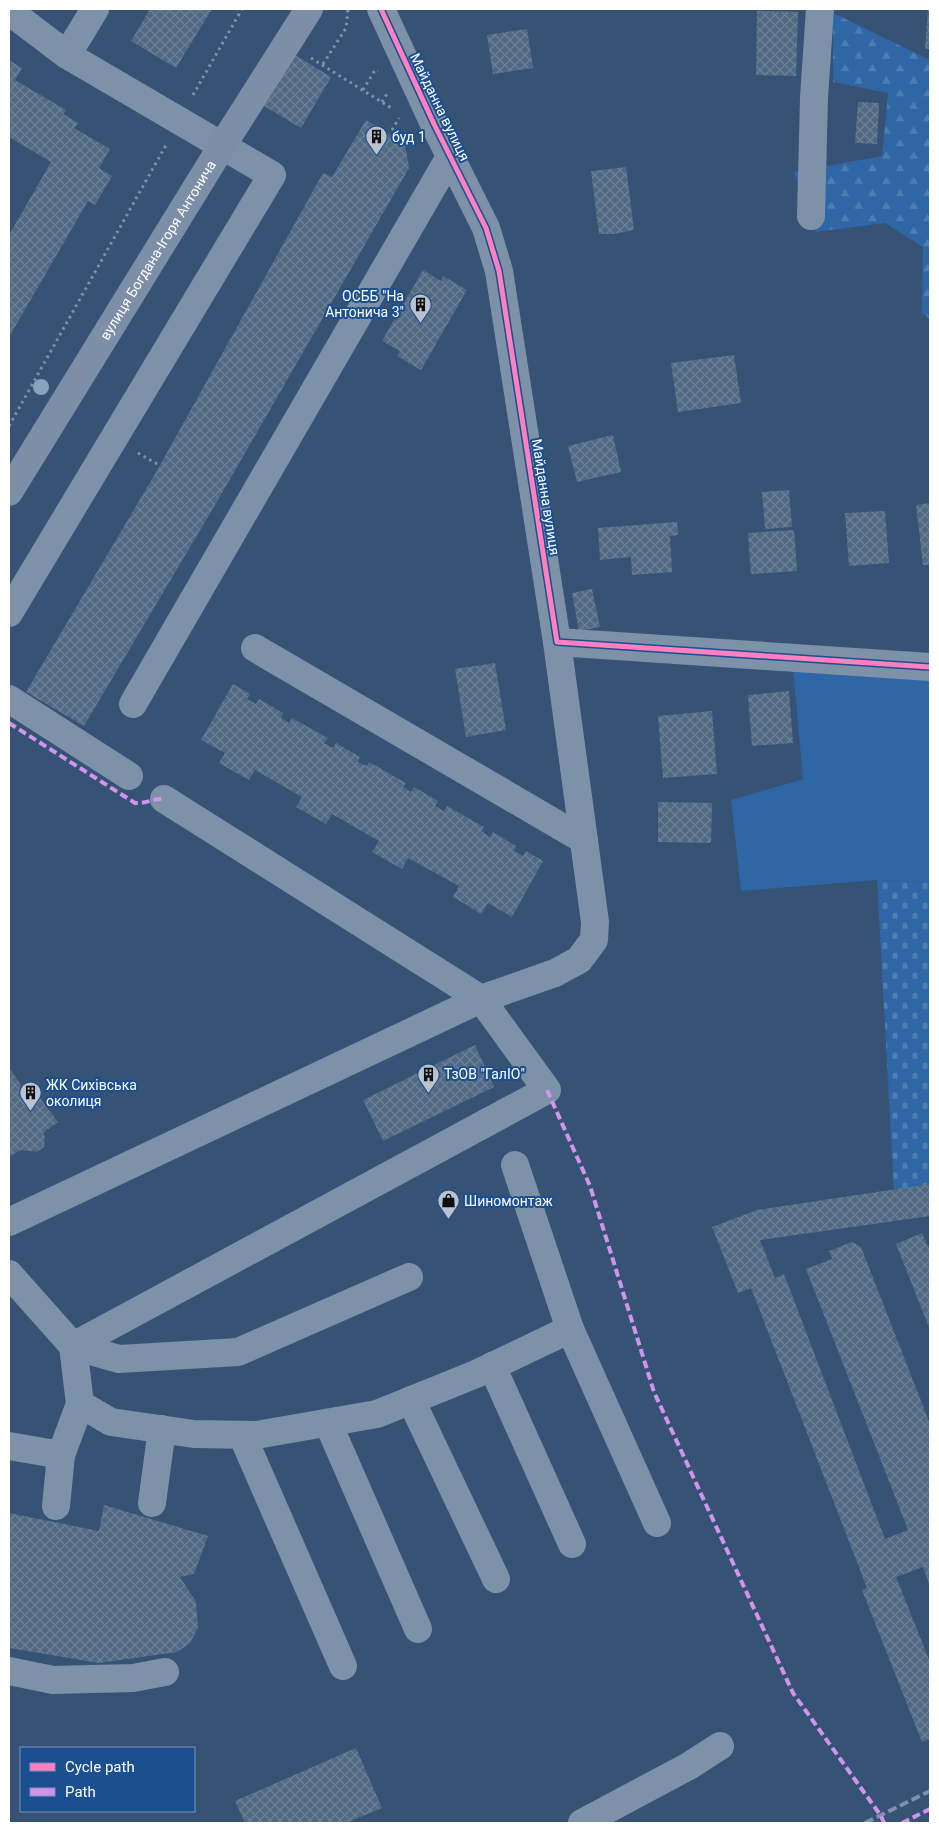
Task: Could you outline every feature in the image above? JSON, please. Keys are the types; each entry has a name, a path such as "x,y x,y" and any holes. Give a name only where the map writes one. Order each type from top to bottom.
{"main road":[{"name":"вулиця Богдана-Ігоря Антонича","path":"9,492 222,146 309,9"}],"street":[{"path":"67,55 95,9"},
{"name":"Майданна вулиця","path":"9,1222 481,999 555,973 580,960 594,940 595,922 557,642 499,271 486,228 434,124 381,9"},
{"path":"812,216 814,97 820,9"},
{"path":"9,11 67,55 272,175 9,613"},
{"path":"133,704 451,155"},
{"path":"557,642 930,667"},
{"path":"255,648 584,840"},
{"path":"9,700 129,776"},
{"path":"73,1346 547,1090 481,999 164,799"},
{"path":"515,1164 570,1329 657,1523"},
{"path":"9,1274 73,1346 119,1359 238,1352 409,1277"},
{"path":"80,1404 111,1422 194,1434 256,1435 377,1414 492,1366 570,1329"},
{"path":"56,1506 61,1456 80,1404 73,1346"},
{"path":"492,1366 572,1544"},
{"path":"411,1400 496,1579"},
{"path":"328,1422 418,1629"},
{"path":"152,1503 162,1429"},
{"path":"242,1435 343,1666"},
{"path":"9,1446 61,1456"},
{"path":"9,1671 53,1680 133,1678 165,1672"},
{"path":"582,1823 681,1770 720,1746"}],"path":[{"path":"9,426 242,9"},
{"path":"322,64 346,28 348,9"},
{"path":"287,43 394,109"},
{"path":"363,90 375,70 381,74"},
{"path":"382,102 390,88"}],"green space":[{"path":"833,13 930,60 930,319 922,313 923,247 885,223 816,232 794,172 882,156 888,93 833,82"},
{"path":"793,669 930,677 930,882 877,880 741,891 731,800 803,779"},
{"path":"877,880 930,882 930,1184 894,1190"}],"building":[{"path":"150,9 212,9 176,68 131,41"},
{"path":"928,9 930,9 930,49 925,49"},
{"path":"757,11 798,12 796,76 756,75"},
{"path":"527,29 533,68 493,74 487,35"},
{"path":"295,55 331,77 301,128 264,106"},
{"path":"9,60 22,68 15,80 66,110 63,114 78,123 74,128 110,149 99,168 112,176 95,205 88,201 9,337 9,235 51,162 9,137"},
{"path":"858,102 879,103 877,144 855,143"},
{"path":"366,120 405,144 409,168 218,500 84,726 26,692 155,474 323,173 332,177"},
{"path":"626,167 634,230 614,234 599,234 591,171"},
{"name":"ОСББ \"На Антонича 3\"","path":"423,270 441,281 443,276 467,290 421,370 397,356 400,351 382,341"},
{"path":"734,355 741,403 678,412 671,363"},
{"path":"613,435 621,472 577,482 568,446"},
{"path":"789,490 792,527 765,529 762,492"},
{"path":"930,503 930,565 923,565 916,505"},
{"path":"885,511 889,563 849,566 845,513"},
{"path":"677,522 678,535 670,536 672,572 632,575 631,557 600,560 598,528"},
{"path":"794,530 797,571 751,574 748,533"},
{"path":"592,589 600,627 579,631 572,593"},
{"path":"495,663 506,730 466,737 455,669"},
{"path":"233,684 250,694 247,699 256,704 259,699 283,713 281,718 289,723 292,718 328,738 324,743 333,748 336,743 360,757 358,762 367,766 369,762 406,783 403,787 411,792 414,787 438,801 435,806 444,811 447,806 484,827 481,831 490,837 493,832 516,846 514,851 523,856 526,851 543,861 512,917 488,903 481,914 453,897 459,886 408,858 402,869 372,852 379,841 332,814 326,824 296,807 302,797 255,770 249,780 219,763 225,753 201,740"},
{"path":"789,691 793,743 752,746 748,695"},
{"path":"712,711 717,774 663,778 658,716"},
{"path":"658,802 712,803 711,843 658,842"},
{"name":"ТзОВ \"ГалІО\"","path":"475,1045 494,1087 383,1141 363,1100"},
{"name":"ЖК Сихівська околиця","path":"9,1068 33,1101 39,1097 58,1122 43,1133 45,1137 44,1147 37,1152 20,1150 11,1156 9,1153"},
{"path":"930,1184 930,1216 760,1240 775,1278 784,1274 885,1539 908,1530 806,1269 832,1259 829,1251 852,1242 861,1247 930,1424 930,1586 923,1567 896,1577 930,1662 930,1739 922,1742 862,1590 867,1588 751,1288 738,1293 712,1227 757,1210"},
{"path":"922,1233 928,1247 930,1246 930,1330 896,1244"},
{"path":"104,1505 208,1536 194,1574 180,1577 196,1602 198,1628 190,1643 177,1652 99,1663 9,1648 9,1513 99,1531"},
{"path":"356,1748 382,1808 346,1823 245,1823 235,1801"}],"railway":[{"path":"865,1823 930,1791"}],"marked path":[{"path":"9,723 135,803 164,799"},
{"path":"547,1090 590,1186 654,1392 793,1693 881,1816 884,1823"},
{"path":"902,1823 930,1809"}],"cycle path":[{"path":"381,9 434,124 486,228 499,271 557,642 930,667"}],"place":[{"name":"буд 1","path":"376,156"},
{"name":"ОСББ \"На Антонича 3\"","path":"420,323"},
{"name":"ТзОВ \"ГалІО\"","path":"428,1093"},
{"name":"ЖК Сихівська околиця","path":"30,1112"},
{"name":"Шиномонтаж","path":"448,1220"}]}
